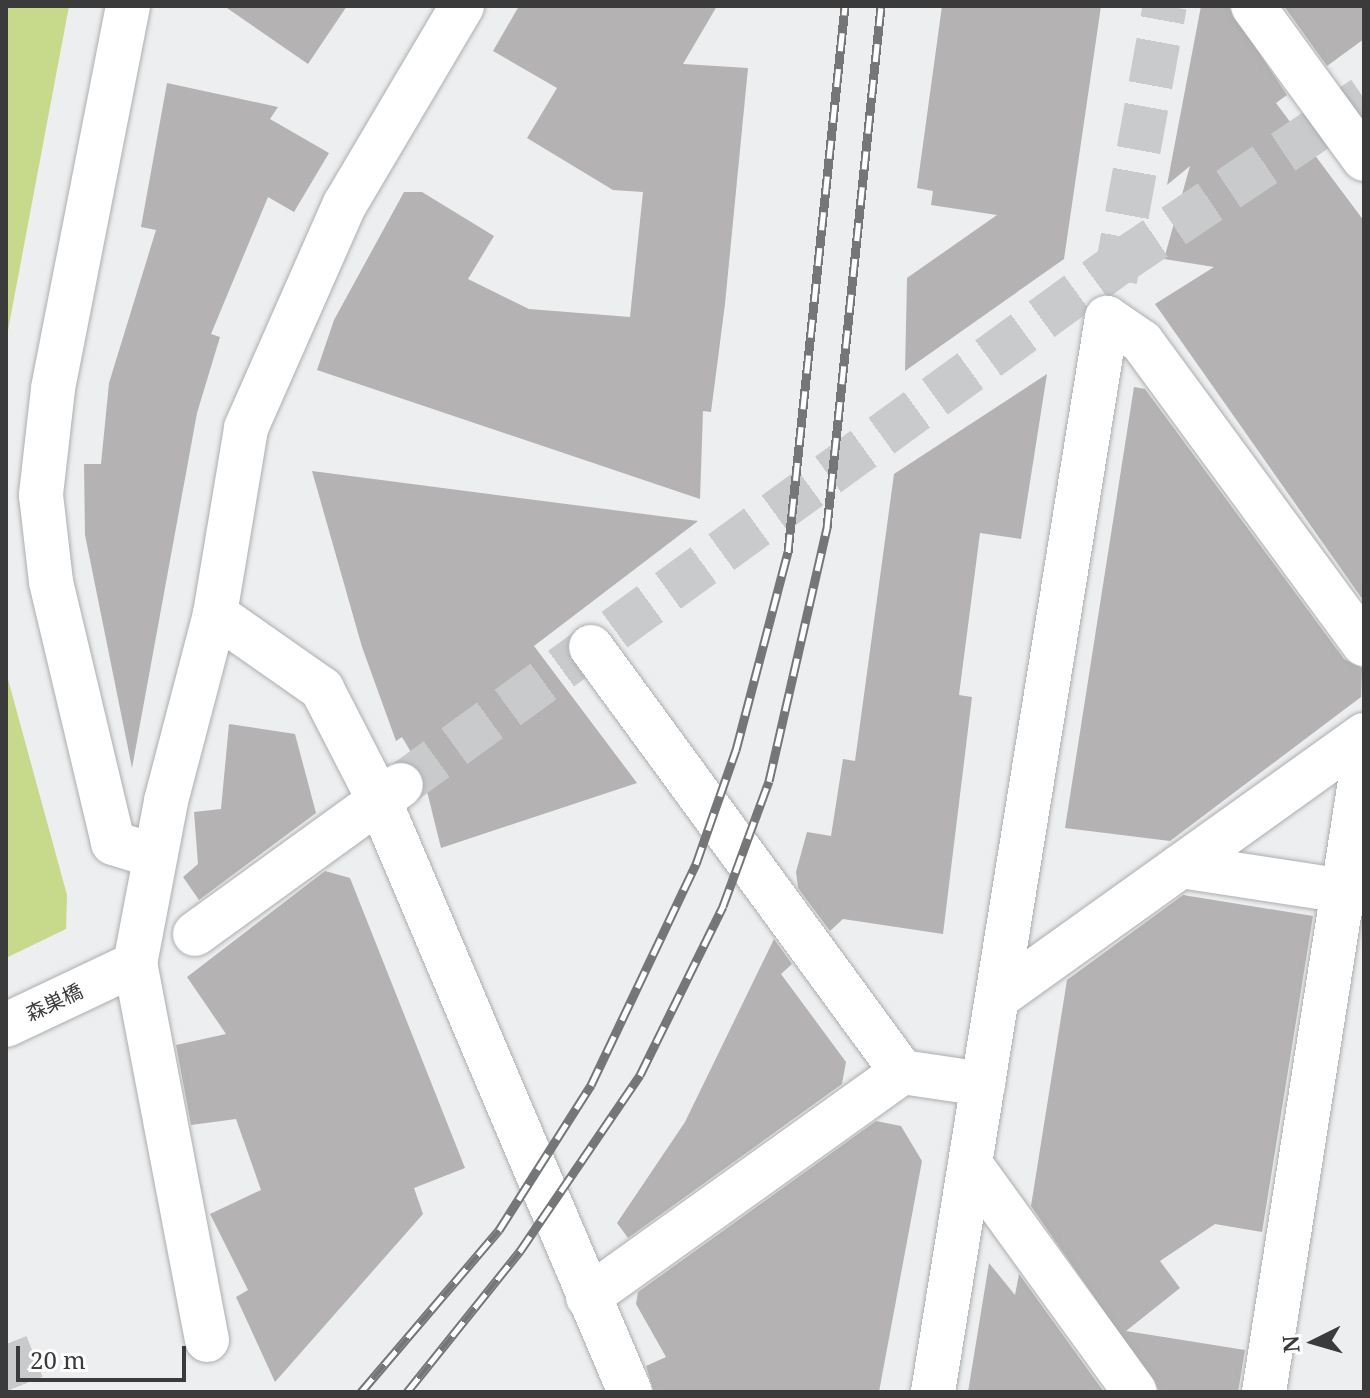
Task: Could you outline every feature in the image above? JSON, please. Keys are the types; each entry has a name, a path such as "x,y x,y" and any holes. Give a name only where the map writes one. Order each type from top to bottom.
{"street":[{"path":"128,6 53,389 41,495 51,582 113,843 155,856"},
{"path":"207,1340 119,972 155,856 215,614 246,428 281,340 345,204 462,6"},
{"path":"1253,6 1364,159"},
{"path":"933,1392 1107,318 1142,342 1364,644"},
{"path":"215,614 322,689 390,794 588,1297 630,1392"},
{"path":"591,647 902,1072"},
{"path":"998,997 1364,735"},
{"path":"1264,1392 1354,893 1364,756"},
{"path":"195,934 390,794"},
{"path":"1181,866 1354,893"},
{"name":"森巣橋","path":"6,1025 119,972"},
{"path":"588,1297 902,1072 983,1084"},
{"path":"970,1164 1135,1392"}],"green space":[{"path":"6,6 69,6 6,341"},
{"path":"6,672 67,895 66,929 6,958"}],"building":[{"path":"224,6 347,6 308,64"},
{"path":"519,6 717,6 683,64 748,68 711,412 703,411 700,499 317,370 334,320 404,192 422,192 494,236 468,279 529,309 630,317 643,192 613,190 527,138 557,88 493,51"},
{"path":"942,6 1101,6 1064,259 905,371 907,278 997,215 931,205 933,191 917,188"},
{"path":"1201,6 1228,6 1287,95 1276,103 1364,221 1363,600 1155,304 1214,267 1164,259 1190,166 1167,185"},
{"path":"1284,6 1364,6 1364,39 1327,66"},
{"path":"167,83 278,107 270,119 329,153 294,212 268,197 211,334 220,337 197,413 132,768 85,535 84,464 101,464 109,383 156,230 141,227"},
{"path":"1047,374 1021,539 980,533 959,695 972,697 943,934 843,919 830,931 798,888 796,872 807,832 831,836 843,759 855,761 894,474"},
{"path":"1134,387 1145,389 1344,659 1362,668 1361,697 1170,841 1065,828"},
{"path":"312,471 698,521 534,646 637,783 441,848 422,771 402,737 396,741 362,647"},
{"path":"229,724 295,734 316,813 199,900 183,877 198,864 194,812 221,809"},
{"path":"325,871 350,878 465,1168 414,1188 423,1214 275,1382 236,1297 248,1290 210,1214 261,1190 236,1119 191,1125 176,1045 226,1034 187,977"},
{"path":"1183,895 1313,916 1262,1232 1215,1224 1160,1261 1180,1288 1126,1331 1245,1350 1238,1392 1160,1392 1031,1206 1067,980"},
{"path":"774,939 792,964 781,974 846,1062 842,1084 628,1238 617,1223 685,1122"},
{"path":"876,1121 901,1126 922,1161 879,1392 654,1392 646,1366 666,1357 636,1304 638,1292"},
{"path":"989,1263 1015,1295 1019,1274 1104,1392 968,1392"}],"tunnel":[{"path":"1115,280 1165,6"},
{"path":"401,785 1119,263 1364,98"},
{"path":"6,1344 25,1392"}],"railway":[{"path":"361,1392 499,1230 591,1085 696,864 736,750 788,552 845,6"},
{"path":"407,1392 520,1251 640,1075 723,906 769,781 827,527 881,6"}]}
